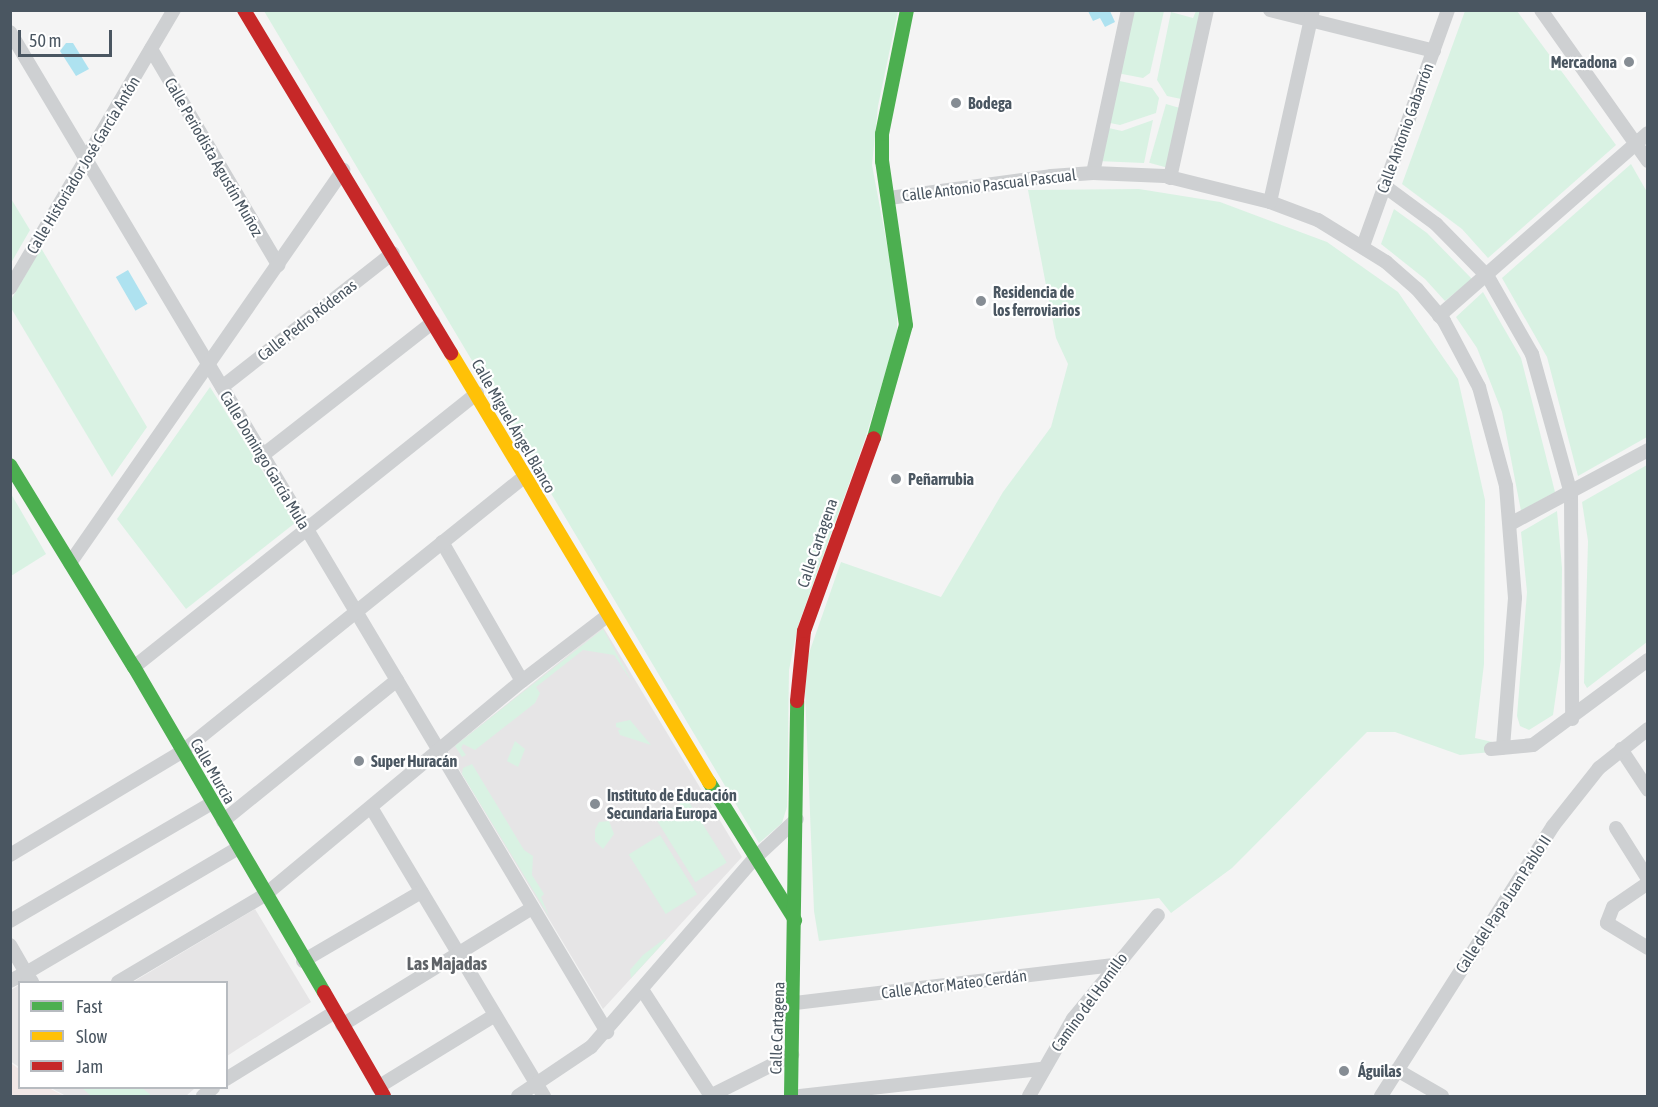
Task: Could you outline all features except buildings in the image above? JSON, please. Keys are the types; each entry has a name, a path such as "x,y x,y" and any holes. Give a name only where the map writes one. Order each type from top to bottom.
{"street":[{"name":"Calle Historiador José García Antón","path":"10,288 174,10"},
{"name":"Calle Miguel Ángel Blanco","path":"244,10 477,393 607,616 795,920"},
{"name":"Calle Cartagena","path":"791,1096 795,1003 799,652 837,531 875,435 906,325 882,161 882,134 907,10"},
{"path":"1093,173 1128,10"},
{"path":"1170,178 1207,10"},
{"path":"1270,10 1312,15 1434,51"},
{"name":"Calle Antonio Gabarrón","path":"1363,246 1383,185 1448,10"},
{"path":"1541,10 1642,138 1647,161"},
{"path":"1270,202 1312,15"},
{"name":"Calle Domingo García Mula","path":"10,32 607,1032"},
{"name":"Calle Periodista Agustín Muñoz","path":"151,49 278,265"},
{"path":"1439,316 1488,277 1642,138"},
{"path":"70,563 343,170"},
{"name":"Calle Antonio Pascual Pascual","path":"889,198 1005,180 1093,173 1170,178 1270,202 1318,220 1363,246 1417,290 1439,316 1463,352 1483,396 1506,486 1515,598 1497,749 1533,745 1572,718"},
{"path":"1383,185 1436,224 1488,277 1532,354 1571,494 1572,718"},
{"name":"Calle Pedro Ródenas","path":"222,387 393,253"},
{"path":"263,455 433,322"},
{"path":"134,667 477,393"},
{"path":"1509,524 1571,494 1647,450"},
{"name":"Calle Murcia","path":"10,465 134,667 381,1092"},
{"path":"10,855 183,752 355,610 524,477"},
{"path":"442,542 522,681"},
{"path":"120,981 266,894 372,809 522,681 607,616"},
{"path":"1572,718 1647,660"},
{"path":"223,821 397,680"},
{"name":"Calle del Papa Juan Pablo II","path":"1381,1096 1553,826 1599,768 1647,729"},
{"path":"1621,749 1647,790"},
{"path":"10,921 212,803"},
{"path":"372,809 474,975 495,1015 544,1096"},
{"path":"518,1096 591,1047 607,1032 755,858 797,819"},
{"path":"1616,828 1647,881 1613,907 1607,923 1647,948"},
{"path":"10,981 29,978 238,848"},
{"path":"303,961 421,892"},
{"path":"342,1025 532,908"},
{"name":"Camino del Hornillo","path":"1029,1096 1042,1069 1114,965 1158,915"},
{"path":"10,945 29,978"},
{"name":"Calle Actor Mateo Cerdán","path":"795,1003 1114,965"},
{"path":"643,991 710,1096 792,1055"},
{"path":"228,1078 335,1012"},
{"path":"381,1092 495,1015"},
{"path":"800,1096 1042,1069"},
{"path":"1397,1070 1442,1096"}],"shaded area":[{"name":"Instituto de Educación Secundaria Europa","path":"603,627 742,857 603,1009 448,751"},
{"path":"255,909 311,1002 228,1055 228,981 135,981"},
{"path":"18,986 18,1066 10,1061 11,990"},
{"path":"11,1063 18,1068 18,1089 51,1089 64,1096 11,1096"},
{"path":"53,1089 194,1089 186,1096 66,1096"}],"green space":[{"path":"264,11 898,11 878,106 872,165 897,298 897,335 864,442 798,626 789,670 787,807 782,823 759,843"},
{"path":"1130,11 1164,11 1150,73 1143,78 1117,73"},
{"path":"1196,11 1204,11 1186,100 1167,96 1157,80 1171,12 1193,18"},
{"path":"1465,11 1517,11 1616,145 1488,258 1462,229 1402,184"},
{"path":"1115,80 1152,88 1159,98 1156,113 1120,125 1105,122"},
{"path":"1166,104 1184,109 1167,168 1149,163"},
{"path":"1153,120 1144,163 1097,161 1104,127 1122,131"},
{"path":"1631,164 1647,192 1647,437 1578,476 1547,357 1502,278"},
{"path":"1139,189 1220,202 1327,242 1398,292 1458,379 1485,500 1484,664 1475,738 1523,749 1460,755 1395,732 1367,732 1232,868 1171,913 1159,898 819,941 814,911 805,691 808,656 841,562 941,597 1003,492 1051,427 1068,364 1056,338 1028,190"},
{"path":"10,197 30,230 11,263 10,263"},
{"path":"1394,209 1427,233 1472,279 1445,301 1425,279 1381,244"},
{"path":"41,248 147,427 112,477 11,308 11,300"},
{"path":"1483,292 1521,358 1555,492 1521,511 1502,412 1477,348 1456,317"},
{"path":"210,387 295,523 186,609 117,519"},
{"path":"1647,465 1647,642 1587,688 1584,683 1588,541 1582,502"},
{"path":"10,492 46,554 11,576 10,576"},
{"path":"1557,511 1562,568 1561,659 1553,715 1529,730 1520,726 1517,716 1527,592 1521,532"},
{"path":"603,629 632,682 614,655 583,650 536,687 540,693 535,703 475,750 463,744 461,748 466,755 462,757 455,746"},
{"path":"630,720 651,745 620,735 618,730 622,729 616,727 616,723"},
{"path":"515,741 525,749 518,767 507,761"},
{"path":"472,764 524,850 533,856 532,875 544,894 541,897 549,916 462,774 463,768"},
{"path":"687,799 727,863 695,882 656,819"},
{"path":"609,821 614,834 603,849 595,841 595,830 599,822"},
{"path":"660,835 697,894 666,914 629,855"},
{"path":"664,939 666,940 631,978 630,970 643,955"},
{"path":"83,1089 143,1089 152,1096 91,1096"}],"water":[{"path":"1088,11 1110,11 1115,22 1105,27 1100,18 1093,21"},
{"path":"66,43 73,43 89,69 76,76 60,51"},
{"path":"128,270 148,304 135,311 116,277"}],"traffic: fast":[{"path":"874,438 906,325 882,161 882,134 907,10"},
{"path":"10,465 134,667 324,992"},
{"path":"791,1096 797,701"},
{"path":"709,782 795,920"}],"traffic: slow":[{"path":"451,353 709,782"}],"traffic: jam":[{"path":"244,10 451,353"},
{"path":"797,701 804,631 874,438"},
{"path":"324,992 384,1096"}],"place":[{"name":"Mercadona","path":"1629,62"},
{"name":"Bodega","path":"956,103"},
{"name":"Residencia de los ferroviarios","path":"981,301"},
{"name":"Peñarrubia","path":"896,479"},
{"name":"Super Huracán","path":"359,761"},
{"name":"Instituto de Educación Secundaria Europa","path":"595,804"},
{"name":"Águilas","path":"1344,1071"}],"district":[{"name":"Las Majadas","path":"447,964"}]}
